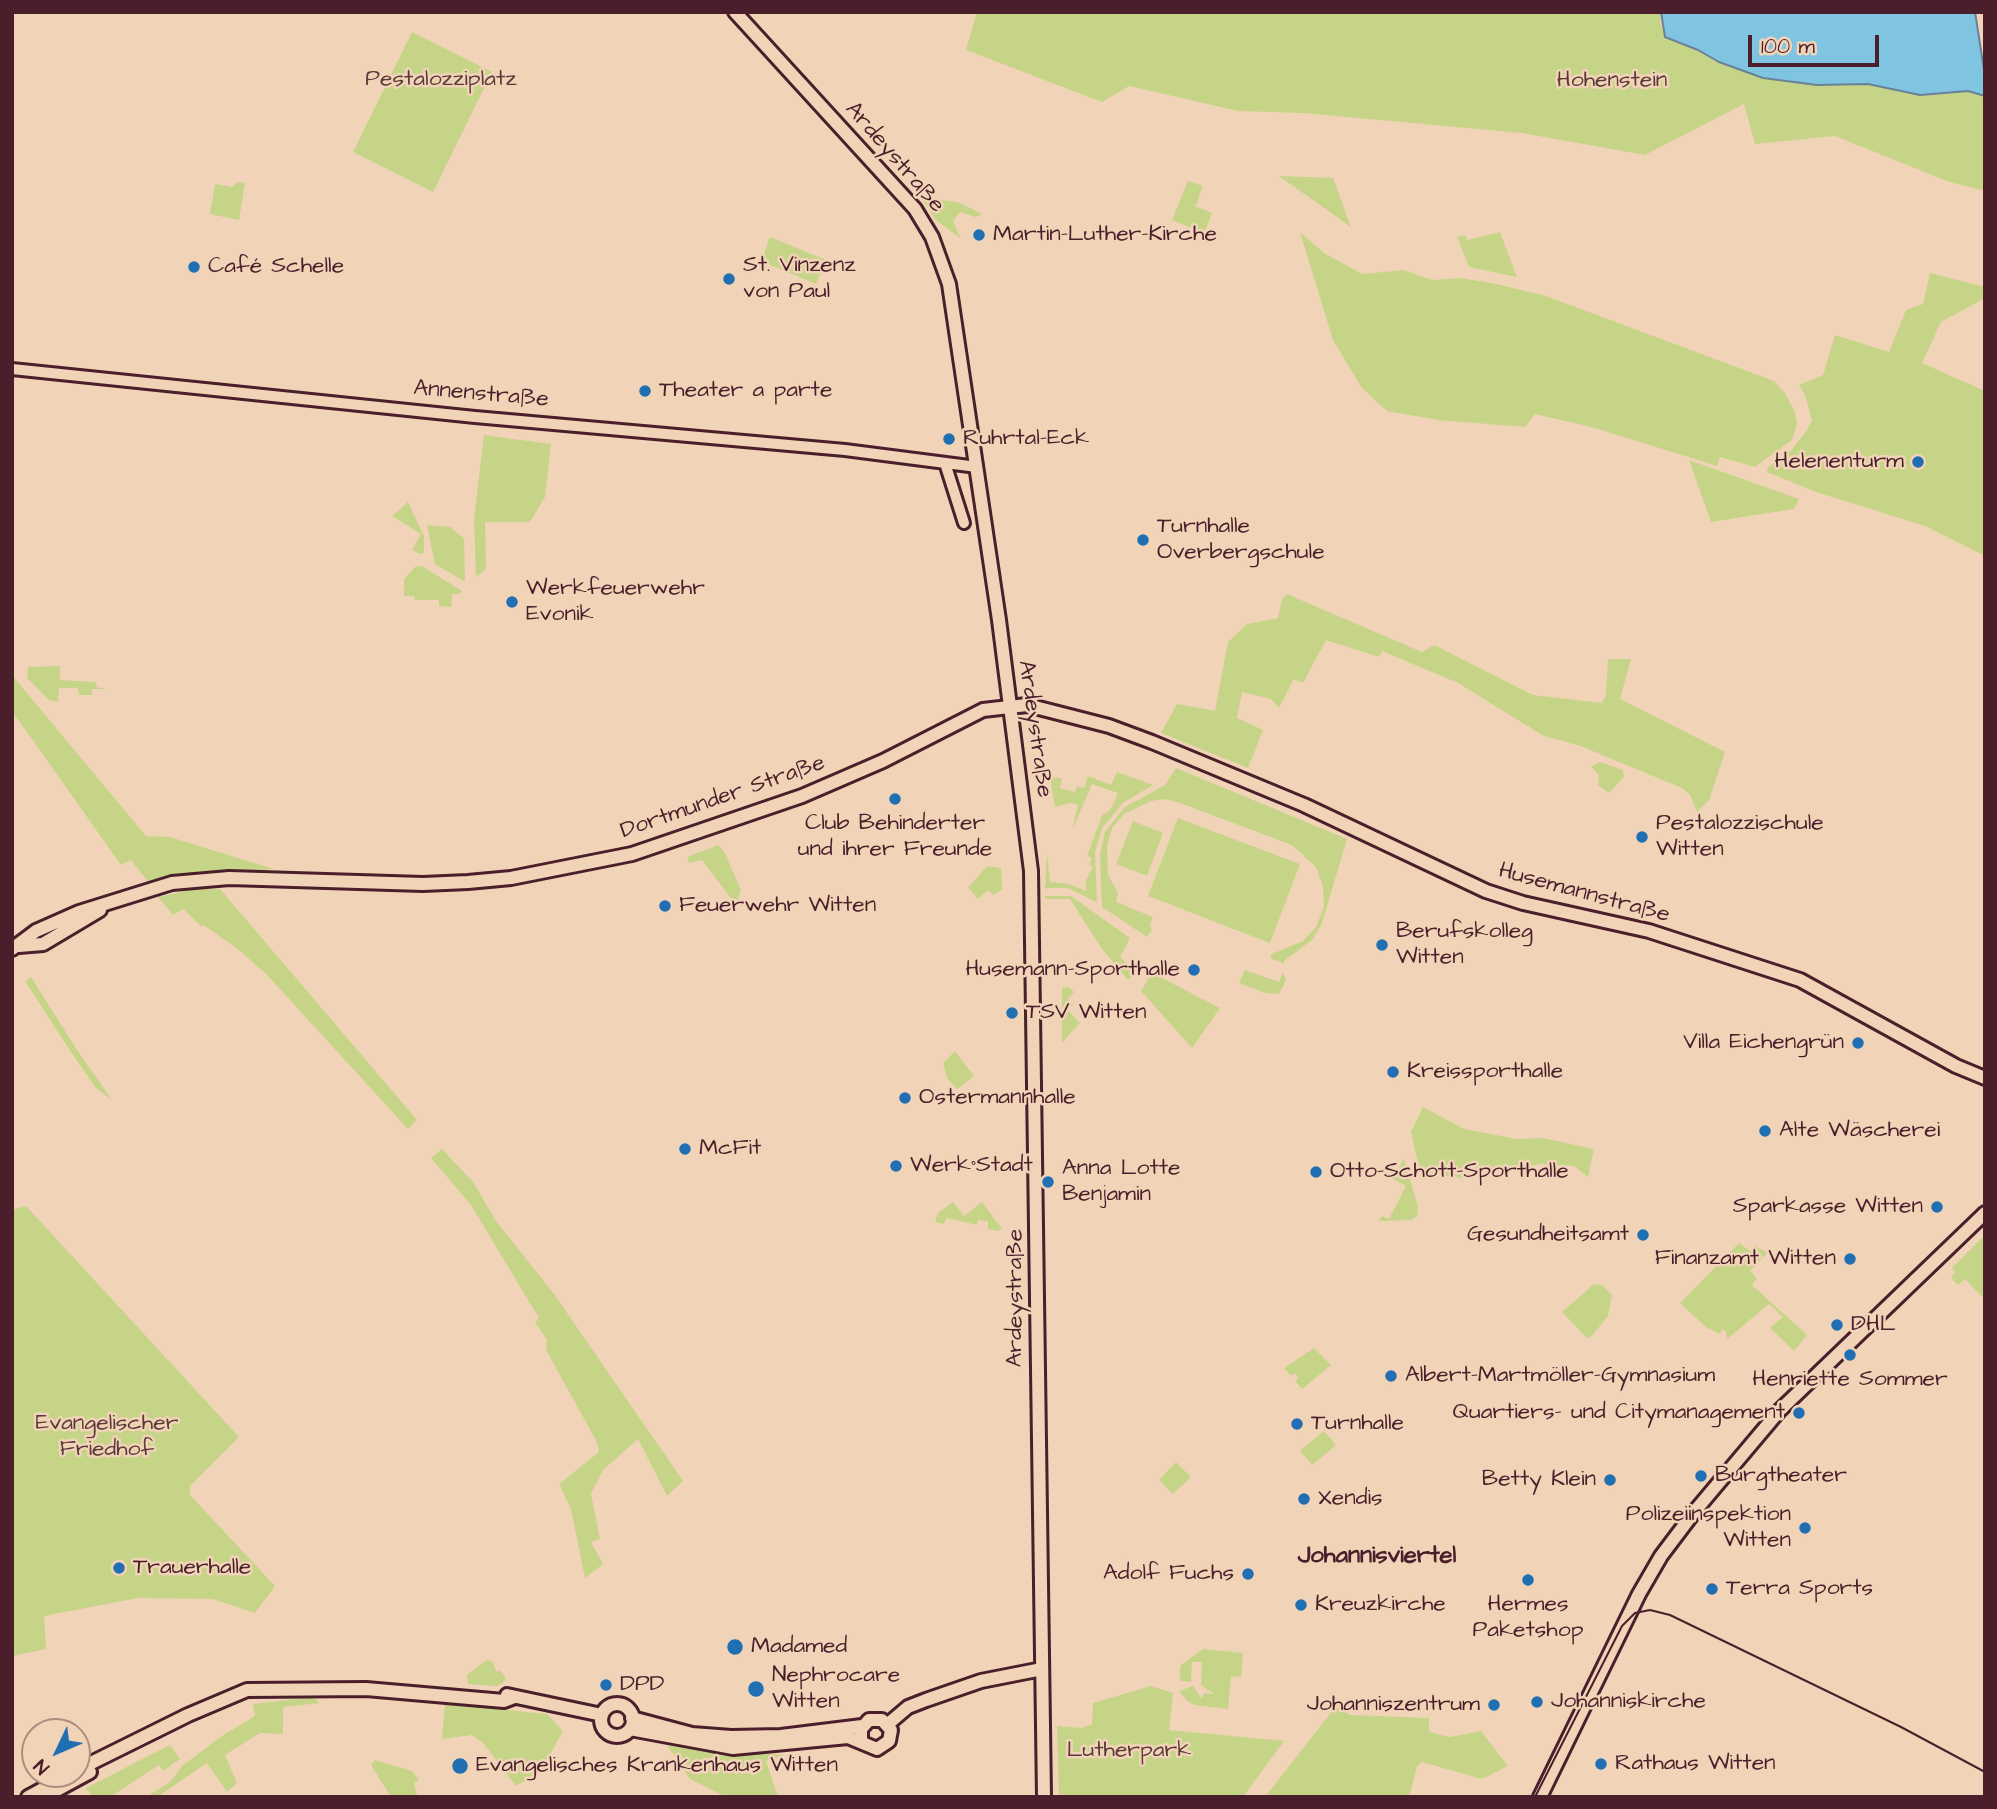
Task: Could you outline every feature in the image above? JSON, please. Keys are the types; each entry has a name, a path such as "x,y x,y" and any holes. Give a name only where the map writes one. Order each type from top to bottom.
{"main road":[{"name":"Ardeystraße","path":"735,12 898,189 932,237 949,284 977,467 1031,871 1042,1669 1045,1715 1044,1797"},
{"name":"Dortmunder Straße","path":"14,943 43,944 104,906 184,881 237,878 423,884 468,882 511,878 606,860 673,842 802,796 904,751 968,717 1010,705"},
{"name":"Husemannstraße","path":"1010,705 1030,706 1072,715 1152,743 1304,805 1456,878 1510,899 1649,931 1800,980 1956,1066 1985,1079"},
{"path":"1540,1797 1633,1605 1661,1556 1754,1438 1985,1213"},
{"path":"888,1724 908,1707 926,1700 981,1681 1042,1669"},
{"path":"91,1763 211,1704 247,1690 366,1689 504,1701 512,1698 555,1703 602,1715"},
{"path":"44,1797 182,1726 272,1690"},
{"path":"618,1705 628,1709 631,1724 622,1735 608,1733 602,1725 602,1715 608,1707 618,1705"},
{"path":"631,1724 731,1737 781,1736 862,1726 874,1718 888,1724"},
{"path":"631,1724 667,1738 733,1748 795,1744 837,1736 862,1740 871,1749 882,1748 891,1737 888,1724"},
{"path":"862,1726 862,1740"},
{"path":"28,1797 44,1788"}],"street":[{"name":"Annenstraße","path":"12,369 475,417 845,450 977,467"},
{"path":"945,463 964,523"}],"green space":[{"name":"Hohenstein","path":"977,12 1661,12 1660,21 1665,37 1719,62 1763,78 1817,85 1868,84 1920,95 1968,91 1985,96 1985,191 1947,181 1835,136 1755,144 1744,104 1645,155 1522,133 1303,113 1238,111 1129,86 1102,102 966,50"},
{"name":"Pestalozziplatz","path":"412,32 492,72 433,192 353,152"},
{"path":"1279,176 1333,178 1351,227"},
{"path":"1188,181 1203,186 1196,205 1190,204 1212,213 1204,233 1172,220"},
{"path":"238,182 245,183 239,220 210,214 215,184 232,187"},
{"path":"921,198 958,202 982,214 975,217 960,212 953,221 961,239 935,219"},
{"path":"1300,232 1324,253 1362,274 1404,270 1432,280 1460,278 1546,296 1774,381 1785,393 1795,412 1797,424 1792,440 1755,467 1720,457 1717,466 1595,428 1535,414 1525,427 1438,420 1387,411 1362,388 1333,340"},
{"path":"1500,232 1517,277 1469,267 1457,237 1465,235 1467,240"},
{"path":"770,237 826,260 816,284 761,261"},
{"path":"1930,273 1985,287 1985,298 1941,322 1922,363 1985,391 1985,556 1925,526 1816,492 1767,472 1768,467 1791,451 1812,420 1805,395 1799,385 1823,375 1835,335 1889,352 1906,310 1923,304"},
{"path":"484,435 551,444 545,497 530,522 485,522 486,569 476,577 474,519"},
{"path":"1689,460 1799,499 1794,509 1711,522"},
{"path":"408,502 424,537 424,553 412,550 421,534 392,516"},
{"path":"427,525 450,527 464,538 465,582 435,564"},
{"path":"422,566 462,591 460,594 452,594 451,607 439,606 439,600 415,600 414,596 404,596 404,579 415,567"},
{"path":"1287,594 1422,652 1434,645 1533,695 1602,703 1606,695 1608,659 1631,659 1620,699 1725,752 1709,800 1697,812 1690,795 1682,788 1578,745 1544,736 1458,683 1382,651 1379,657 1326,640 1303,683 1294,679 1279,708 1271,699 1242,692 1237,718 1263,730 1248,768 1161,733 1177,704 1215,711 1228,642 1247,624 1278,618 1282,599"},
{"path":"60,666 60,680 96,682 97,687 106,689 92,689 92,695 79,695 78,688 59,688 58,702 49,700 27,678 28,667"},
{"path":"12,675 146,836 170,837 274,869 175,876 150,884 131,860 121,865 12,711"},
{"path":"1600,762 1623,770 1624,777 1609,793 1598,785 1599,775 1591,767"},
{"path":"1176,768 1347,839 1322,923 1313,939 1284,961 1284,964 1270,958 1272,954 1303,941 1316,927 1324,907 1323,887 1316,867 1292,845 1180,803 1165,799 1151,801 1124,814 1112,828 1107,846 1108,875 1118,893 1116,902 1153,917 1150,925 1152,930 1147,937 1102,907 1100,854 1105,832 1125,807 1165,785"},
{"path":"1117,772 1153,785 1123,803 1102,828 1095,852 1097,902 1067,888 1045,888 1047,853 1050,882 1069,884 1086,891 1086,880 1093,867 1089,865 1092,858 1087,856 1103,813 1106,814 1112,807 1118,793 1092,784 1072,831 1078,805 1070,803 1055,807 1050,777 1062,778 1060,788 1075,792 1077,786 1084,788 1088,776 1111,785"},
{"path":"1178,818 1300,864 1270,943 1148,896"},
{"path":"1133,821 1163,833 1147,876 1116,864"},
{"path":"718,845 724,851 741,890 736,905 702,860 689,863 687,857"},
{"path":"987,866 1001,868 1002,890 993,895 988,890 978,899 968,888"},
{"path":"194,889 220,889 417,1120 408,1129 268,976 239,950 204,925 202,927 183,909 173,915 158,897"},
{"path":"1045,896 1071,896 1130,938 1120,957 1136,972 1128,980 1102,949 1070,899 1045,899"},
{"path":"1245,970 1279,982 1283,972 1286,980 1279,994 1266,993 1239,983"},
{"path":"1152,973 1220,1008 1192,1048 1141,991"},
{"path":"31,977 112,1100 96,1088 71,1052 25,981"},
{"path":"1069,987 1074,992 1068,998 1073,1004 1068,1010 1080,1023 1062,1043 1062,988"},
{"path":"955,1051 974,1076 957,1089 947,1078 943,1063"},
{"path":"1423,1107 1464,1129 1517,1139 1543,1138 1594,1149 1588,1177 1574,1166 1541,1164 1463,1178 1420,1172 1411,1132"},
{"path":"442,1149 473,1182 496,1221 554,1294 683,1481 667,1496 638,1439 603,1470 591,1494 600,1539 591,1542 603,1564 585,1578 571,1509 559,1484 599,1452 597,1442 546,1350 547,1340 535,1322 539,1318 471,1205 431,1158"},
{"path":"1404,1158 1418,1207 1417,1216 1411,1220 1379,1221 1382,1216 1389,1219 1406,1186 1393,1179"},
{"path":"953,1202 964,1216 982,1202 1002,1229 988,1229 988,1221 978,1220 977,1225 946,1218 944,1224 935,1222 938,1213"},
{"name":"Evangelischer Friedhof","path":"26,1206 239,1437 190,1486 190,1495 275,1586 255,1613 213,1599 138,1598 44,1616 46,1649 12,1656 12,1210"},
{"path":"1985,1235 1985,1300 1965,1279 1958,1285 1951,1278 1955,1272 1952,1268"},
{"path":"1739,1243 1750,1251 1755,1245 1767,1253 1750,1271 1757,1278 1752,1285 1807,1335 1794,1351 1770,1328 1783,1317 1769,1304 1727,1339 1726,1332 1722,1329 1720,1334 1707,1328 1680,1303"},
{"path":"1594,1284 1602,1285 1612,1295 1608,1316 1590,1338 1562,1312"},
{"path":"1314,1348 1331,1365 1302,1389 1295,1381 1298,1378 1295,1373 1291,1376 1284,1368"},
{"path":"1324,1431 1336,1445 1312,1465 1300,1451"},
{"path":"1176,1462 1191,1477 1173,1494 1159,1480"},
{"path":"1203,1649 1243,1653 1241,1677 1231,1676 1228,1709 1195,1705 1187,1701 1179,1691 1193,1686 1201,1698 1205,1693 1214,1694 1201,1685 1202,1662 1192,1662 1191,1682 1180,1681 1180,1666"},
{"path":"487,1660 492,1661 497,1672 500,1670 503,1674 506,1679 503,1683 497,1686 468,1684 467,1675"},
{"name":"Lutherpark","path":"1151,1686 1173,1693 1169,1730 1284,1741 1243,1797 1059,1797 1057,1726 1081,1728 1092,1724 1093,1703"},
{"path":"313,1697 320,1703 283,1707 283,1734 260,1733 225,1755 237,1783 227,1792 207,1763 157,1797 146,1797 170,1782 182,1766 222,1736 255,1716 253,1704"},
{"path":"445,1704 547,1714 563,1731 541,1771 516,1786 483,1743 472,1735 442,1739"},
{"path":"1336,1706 1350,1715 1429,1718 1429,1732 1450,1737 1481,1731 1508,1766 1482,1779 1422,1762 1417,1766 1409,1797 1265,1797"},
{"path":"170,1745 180,1759 163,1771 159,1765 110,1797 93,1797 86,1788 91,1788 91,1785"},
{"path":"667,1745 785,1755 766,1761 778,1797 726,1797 690,1779"},
{"path":"375,1760 412,1771 419,1780 414,1783 417,1795 391,1797 371,1765"}],"water":[{"path":"1661,12 1975,12 1985,76 1985,96 1968,91 1920,95 1868,84 1817,85 1763,78 1719,62 1665,37"}],"tram line":[{"path":"1535,1797 1622,1626 1635,1613 1650,1610 1670,1615 1901,1727 1985,1772"}],"place":[{"name":"Martin-Luther-Kirche","path":"979,235"},
{"name":"Café Schelle","path":"194,267"},
{"name":"St. Vinzenz von Paul","path":"729,279"},
{"name":"Theater a parte","path":"645,391"},
{"name":"Ruhrtal-Eck","path":"949,439"},
{"name":"Helenenturm","path":"1918,462"},
{"name":"Turnhalle Overbergschule","path":"1143,540"},
{"name":"Werkfeuerwehr Evonik","path":"512,602"},
{"name":"Club Behinderter und ihrer Freunde","path":"895,799"},
{"name":"Pestalozzischule Witten","path":"1642,837"},
{"name":"Feuerwehr Witten","path":"665,906"},
{"name":"Berufskolleg Witten","path":"1382,945"},
{"name":"Husemann-Sporthalle","path":"1194,970"},
{"name":"TSV Witten","path":"1012,1013"},
{"name":"Villa Eichengrün","path":"1858,1043"},
{"name":"Kreissporthalle","path":"1393,1072"},
{"name":"Ostermannhalle","path":"905,1098"},
{"name":"Alte Wäscherei","path":"1765,1131"},
{"name":"McFit","path":"685,1149"},
{"name":"Werk°Stadt","path":"896,1166"},
{"name":"Otto-Schott-Sporthalle","path":"1316,1172"},
{"name":"Anna Lotte Benjamin","path":"1048,1182"},
{"name":"Sparkasse Witten","path":"1937,1207"},
{"name":"Gesundheitsamt","path":"1643,1235"},
{"name":"Finanzamt Witten","path":"1850,1259"},
{"name":"DHL","path":"1837,1325"},
{"name":"Henriette Sommer","path":"1850,1355"},
{"name":"Albert-Martmöller-Gymnasium","path":"1391,1376"},
{"name":"Quartiers- und Citymanagement","path":"1799,1413"},
{"name":"Turnhalle","path":"1297,1424"},
{"name":"Burgtheater","path":"1701,1476"},
{"name":"Betty Klein","path":"1610,1480"},
{"name":"Xendis","path":"1304,1499"},
{"name":"Polizeiinspektion Witten","path":"1805,1528"},
{"name":"Trauerhalle","path":"119,1568"},
{"name":"Adolf Fuchs","path":"1248,1574"},
{"name":"Hermes Paketshop","path":"1528,1580"},
{"name":"Terra Sports","path":"1712,1589"},
{"name":"Kreuzkirche","path":"1301,1605"},
{"name":"Madamed","path":"735,1647"},
{"name":"DPD","path":"606,1685"},
{"name":"Nephrocare Witten","path":"756,1689"},
{"name":"Johanniskirche","path":"1537,1702"},
{"name":"Johanniszentrum","path":"1494,1705"},
{"name":"Rathaus Witten","path":"1601,1764"},
{"name":"Evangelisches Krankenhaus Witten","path":"460,1766"}],"district":[{"name":"Johannisviertel","path":"1377,1557"}]}
